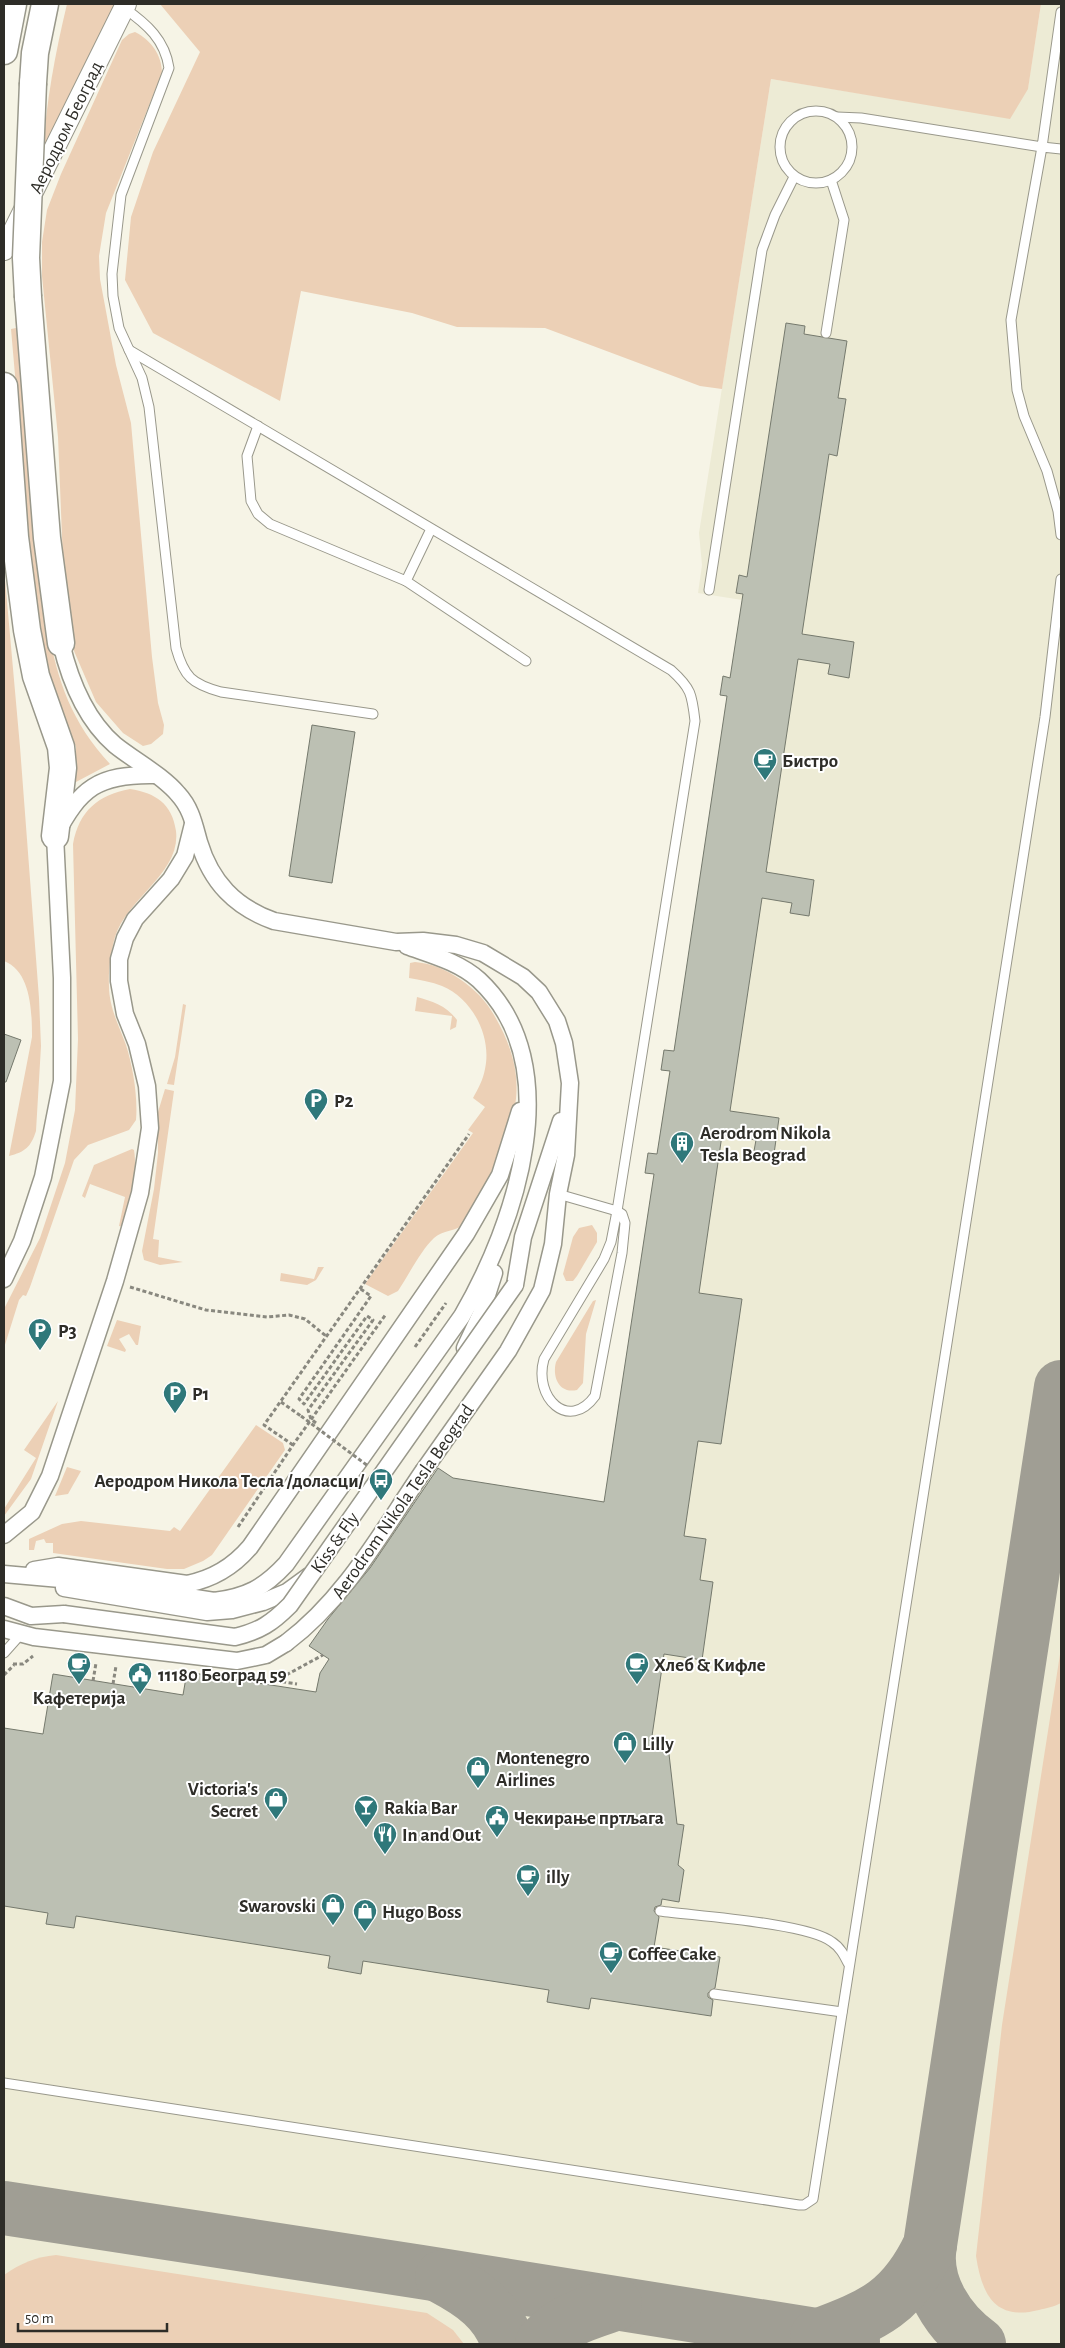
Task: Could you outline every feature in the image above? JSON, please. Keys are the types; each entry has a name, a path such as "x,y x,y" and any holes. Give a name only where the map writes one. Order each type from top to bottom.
{"main road":[{"path":"4,51 13,4"},
{"path":"45,4 35,53 26,258 47,538 61,643"},
{"path":"4,386 15,537 27,630 36,676 62,747 63,768 55,836"}],"street":[{"name":"Аеродром Београд","path":"4,250 125,6"},
{"path":"8,1574 94,1582 214,1601 232,1599 270,1582 286,1564 462,1316 479,1287 512,1202 523,1156 527,1121 526,1082 518,1040 506,1014 492,994 478,979 454,962 396,942 322,931 274,921 256,915 235,901 213,875 205,860 194,820 178,793 115,744 93,722 68,670 61,643"},
{"path":"4,1279 22,1241 43,1177 62,1081 62,978 55,836 80,796 98,784 116,776 154,775"},
{"path":"4,1536 32,1512 50,1476 115,1281 140,1193 150,1128 147,1086 138,1044 125,1014 119,982 120,959 125,938 135,919 171,879 186,856 194,820"},
{"path":"396,942 423,941 456,945 483,953 524,977 548,1003 558,1021 570,1083 568,1103"},
{"path":"8,1574 58,1566 187,1584 212,1577 239,1560 250,1547 466,1234 500,1175 510,1147 526,1082"},
{"name":"Kiss & Fly","path":"4,1606 31,1616 64,1614 235,1637 258,1632 275,1620 290,1605 515,1285 523,1237 568,1103"},
{"name":"Aerodrom Nikola Tesla Beograd","path":"4,1629 27,1636 236,1661 266,1655 312,1624 342,1590 508,1351 532,1285 543,1241 558,1194 566,1155 568,1103"},
{"path":"8,1574 55,1587 207,1612 232,1610 263,1602 287,1592 308,1576 342,1542 435,1406 481,1314 492,1283 503,1227"}],"lane":[{"path":"125,6 156,36 163,47 169,68 121,195 112,274 113,296 119,328 142,378 149,407 176,648 185,673 195,683 221,692 373,714"},
{"path":"1061,12 1042,147 1011,320 1017,390 1024,416 1047,471 1058,511 1061,535"},
{"path":"837,117 849,132 852,152 843,171 831,180 814,184 794,177 781,160 780,144 784,128 799,114 810,111 819,111 837,117 861,118 1061,149"},
{"path":"709,590 762,250 775,215 794,177"},
{"path":"826,333 844,220 831,180"},
{"path":"129,350 671,670 686,684 692,700 695,720 617,1211 611,1242 604,1259 544,1360 541,1372 542,1386 547,1398 555,1406 572,1411 580,1410 590,1404 595,1396 622,1253 625,1224 622,1214 617,1211 558,1194"},
{"path":"258,426 247,456 251,501 258,514 270,524 406,581 526,661"},
{"path":"406,581 431,529"},
{"path":"4,2083 804,2205 813,2199 848,1963 1045,717 1061,579"},
{"path":"4,1653 27,1636"},
{"path":"660,1911 805,1930 832,1941 842,1951 848,1963"},
{"path":"714,1994 842,2012"}],"path":[{"path":"293,1444 264,1425 469,1134"},
{"path":"115,1281 138,1290 206,1310 267,1317 290,1315 305,1319 326,1336"},
{"path":"308,1410 373,1320 367,1316 304,1404 298,1399 371,1296 359,1288"},
{"path":"238,1528 293,1444 392,1307"},
{"path":"281,1402 369,1466"},
{"path":"4,1675 14,1665 22,1664 33,1656 38,1655"},
{"path":"275,1681 323,1655"},
{"path":"93,1681 96,1663"},
{"path":"113,1684 116,1666"}],"shaded area":[{"path":"67,4 119,4 43,153 46,115"},
{"path":"160,4 1041,4 1028,89 1010,119 771,79 722,389 700,386 545,328 457,327 412,313 301,291 280,401 153,333 125,280 131,217 153,152 200,52"},
{"path":"1041,4 1061,4 1061,2344 4,2344 4,1728 43,1734 53,1674 182,1695 187,1672 316,1692 320,1673 453,1479 604,1502 654,1174 645,1173 648,1153 657,1154 669,1071 661,1070 664,1050 674,1051 727,696 723,676 730,677 742,600 698,593 702,565 699,533 771,79 1010,118 1028,88"},
{"path":"135,32 146,39 158,54 162,73 106,213 99,256 100,279 116,365 131,423 152,657 158,703 164,725 163,734 151,744 143,746 123,733 96,702 74,651 64,586 58,437 42,276 42,242 47,210 61,174 122,40"},
{"path":"20,313 48,627 56,665 68,700 86,733 110,764 76,782 76,747 53,689 43,657 35,605 11,329 16,328 15,314"},
{"path":"4,568 20,747 41,1046 36,1131 27,1148 9,1156 32,1037 30,1005 25,983 13,966 4,961"},
{"path":"130,789 147,793 161,801 171,813 176,831 175,846 170,860 162,873 121,923 115,937 110,961 109,994 131,1063 136,1092 136,1120 129,1130 88,1145 74,1160 30,1287 26,1296 23,1295 19,1300 4,1348 4,1309 40,1238 65,1163 75,1110 78,1039 73,844 80,822 92,806 108,795"},
{"path":"415,962 438,967 460,979 488,1005 506,1038 513,1060 516,1100 506,1139 468,1220 458,1228 437,1235 429,1243 398,1291 388,1296 365,1284 473,1133 468,1130 485,1107 473,1098 483,1077 486,1057 486,1044 478,1020 463,1000 453,992 442,986 409,978 410,963"},
{"path":"417,997 434,1002 449,1011 457,1020 456,1027 450,1030 452,1016 415,1011"},
{"path":"183,1004 186,1005 174,1085 167,1084 175,1057"},
{"path":"165,1089 174,1091 153,1239 159,1240 158,1257 183,1262 160,1265 144,1260 142,1251 154,1189 158,1153 158,1112"},
{"path":"132,1149 134,1150 135,1159 134,1179 124,1227 119,1226 125,1197 90,1184 85,1198 82,1196 94,1165"},
{"path":"592,1225 597,1233 597,1242 577,1276 573,1281 566,1281 563,1274 573,1237 579,1228"},
{"path":"318,1267 324,1267 316,1280 307,1285 280,1281 281,1273 314,1279"},
{"path":"596,1300 586,1334 583,1383 577,1390 571,1391 561,1387 558,1383 555,1373 556,1362 593,1301"},
{"path":"117,1320 141,1326 138,1345 136,1345 129,1334 119,1339 126,1350 125,1352 107,1346"},
{"path":"58,1401 31,1479 4,1516 4,1509 36,1458 24,1450"},
{"path":"256,1425 283,1443 285,1450 212,1555 203,1561 184,1569 167,1569 53,1553 53,1543 46,1543 44,1539 36,1541 34,1550 29,1550 29,1539 62,1524 81,1521 170,1531 174,1527 180,1531"},
{"path":"67,1467 81,1471 68,1494 55,1496"},
{"path":"1061,1648 1061,2303 1039,2310 1011,2312 993,2302 987,2293 982,2282 976,2256 1002,2025"},
{"path":"56,2255 427,2313 453,2330 464,2344 4,2344 4,2275 29,2261"}],"building":[{"name":"Aerodrom Nikola Tesla Beograd","path":"786,323 805,326 804,334 847,341 838,398 846,399 837,456 829,454 802,634 854,642 849,678 828,674 830,664 798,659 766,872 814,880 809,916 790,913 792,903 762,898 730,1111 779,1118 774,1154 754,1151 756,1140 722,1135 699,1293 742,1299 721,1444 698,1441 684,1536 706,1539 700,1580 713,1582 702,1660 664,1654 652,1736 669,1754 677,1824 684,1825 678,1865 684,1870 679,1902 662,1899 661,1905 655,1907 654,1911 659,1917 654,1947 720,1957 715,1988 708,1993 708,1997 713,2000 711,2016 591,1998 589,2009 547,2002 549,1990 363,1961 361,1974 328,1968 330,1956 76,1916 74,1928 46,1924 48,1913 4,1906 4,1728 43,1734 53,1674 183,1695 187,1672 316,1692 320,1673 329,1659 309,1646 328,1619 370,1568 438,1468 453,1478 604,1502 654,1174 645,1173 648,1153 657,1154 670,1071 661,1070 664,1050 674,1051 727,696 720,695 723,676 730,678 743,594 736,593 739,575 747,577"},
{"path":"312,725 355,732 332,883 289,876"},
{"path":"4,1034 21,1040 6,1082 4,1082"}],"taxiway":[{"path":"817,2336 855,2321 885,2304 909,2280 930,2245 1061,1387"},
{"path":"4,2208 853,2341"},
{"path":"930,2245 930,2274 941,2301 948,2314 979,2344"},
{"path":"442,2277 464,2289 491,2312 504,2332 508,2344"},
{"path":"542,2344 556,2329 565,2324 615,2304"}],"place":[{"name":"Бистро","path":"765,781"},
{"name":"P2","path":"316,1121"},
{"name":"Aerodrom Nikola Tesla Beograd","path":"682,1164"},
{"name":"P3","path":"40,1351"},
{"name":"P1","path":"175,1414"},
{"name":"Аеродром Никола Тесла /доласци/","path":"381,1501"},
{"name":"Кафетерија","path":"79,1685"},
{"name":"Хлеб & Кифле","path":"637,1685"},
{"name":"11180 Београд 59","path":"140,1695"},
{"name":"Lilly","path":"625,1764"},
{"name":"Montenegro Airlines","path":"478,1789"},
{"name":"Victoria's Secret","path":"276,1820"},
{"name":"Rakia Bar","path":"366,1828"},
{"name":"Чекирање пртљага","path":"497,1838"},
{"name":"In and Out","path":"385,1855"},
{"name":"illy","path":"528,1897"},
{"name":"Swarovski","path":"333,1926"},
{"name":"Hugo Boss","path":"365,1932"},
{"name":"Coffee Cake","path":"611,1974"}]}
